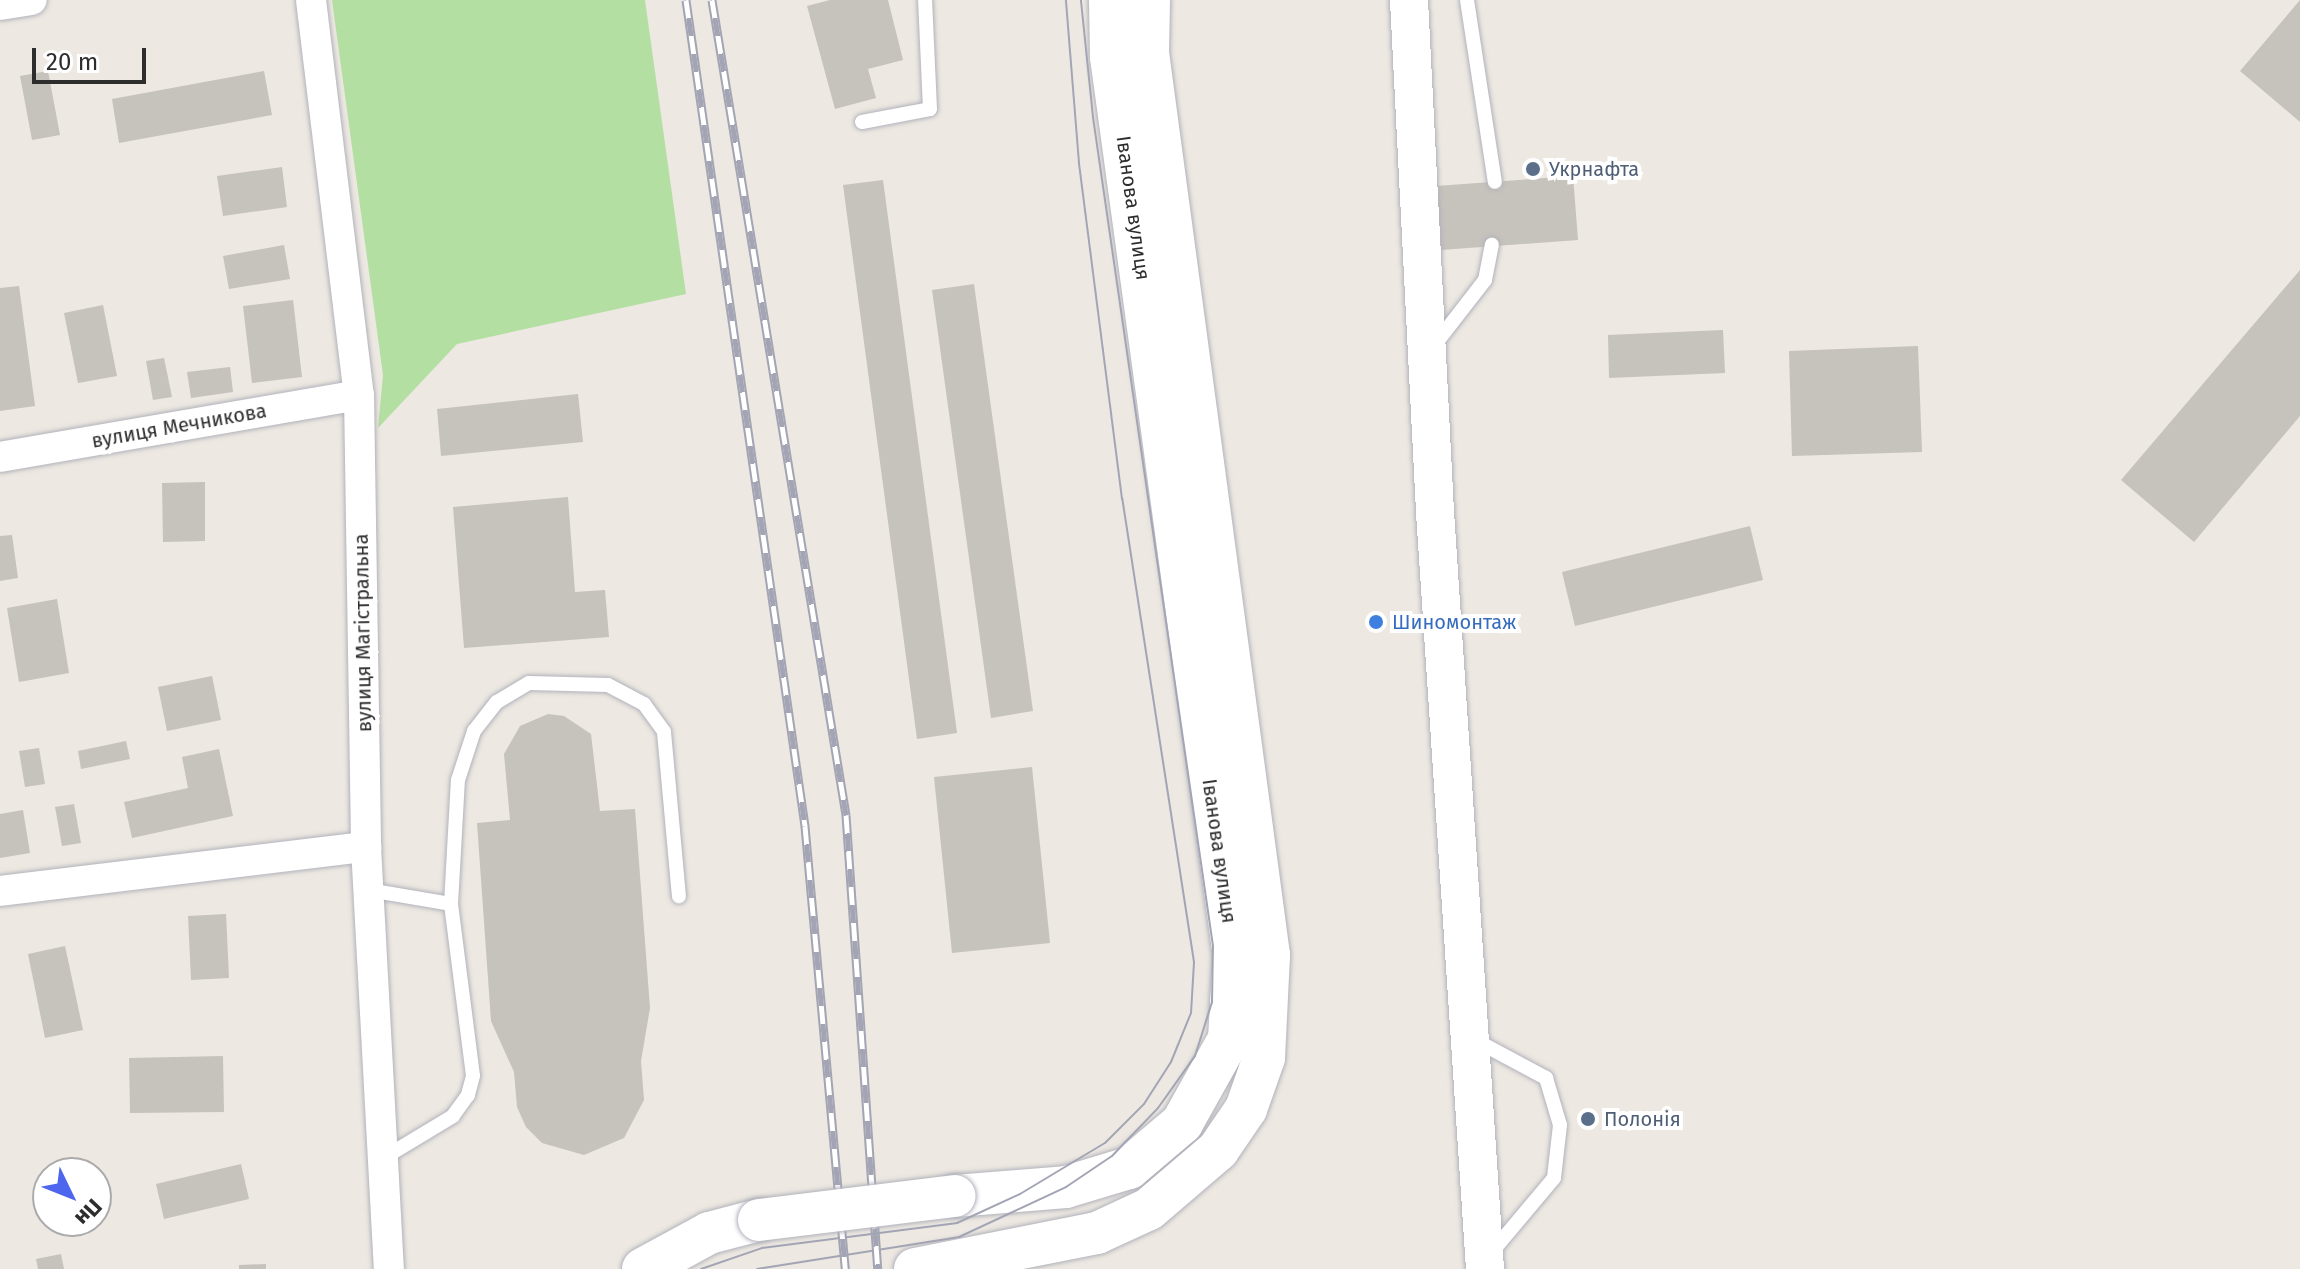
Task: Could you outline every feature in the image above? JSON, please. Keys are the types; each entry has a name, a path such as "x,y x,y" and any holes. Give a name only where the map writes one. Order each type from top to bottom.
{"main road":[{"name":"Іванова вулиця","path":"643,1269 709,1233 759,1220 955,1196 1066,1187 1129,1168 1182,1123 1229,1039 1234,956 1111,57 1110,0"},
{"name":"Іванова вулиця","path":"915,1269 1097,1233 1149,1209 1218,1150 1246,1109 1264,1058 1269,955 1150,68 1149,0"}],"street":[{"path":"0,5 32,0"},
{"name":"вулиця Магістральна","path":"311,0 359,395 366,847 389,1269"},
{"path":"1409,0 1484,1265"},
{"name":"вулиця Мечникова","path":"0,457 359,395"},
{"path":"0,891 366,847"}],"lane":[{"path":"862,122 930,109 925,0"},
{"path":"1467,0 1495,182"},
{"path":"1428,353 1485,280 1492,245"},
{"path":"385,1157 453,1116 468,1095 473,1076 451,904 458,780 474,731 497,702 529,683 608,685 644,704 664,732 679,896"},
{"path":"369,890 451,904"},
{"path":"1471,1038 1546,1078 1560,1125 1554,1178 1484,1265"}],"green space":[{"path":"332,0 645,0 686,294 457,344 378,428 383,375"}],"building":[{"path":"830,0 888,0 903,60 868,69 876,98 835,109 807,6"},
{"path":"2300,0 2300,122 2240,71"},
{"path":"48,71 60,135 32,140 20,76"},
{"path":"264,71 272,115 119,143 112,99"},
{"path":"282,167 287,207 223,216 217,176"},
{"path":"1573,176 1578,240 1441,250 1436,186"},
{"path":"883,180 957,733 917,739 843,185"},
{"path":"284,245 290,279 229,289 223,256"},
{"path":"2300,270 2300,416 2194,542 2121,480"},
{"path":"974,284 1033,711 991,718 932,290"},
{"path":"19,286 35,406 0,411 0,288"},
{"path":"293,300 302,377 252,383 243,306"},
{"path":"103,305 117,376 78,383 64,313"},
{"path":"1723,330 1725,373 1609,378 1608,335"},
{"path":"1918,346 1922,452 1792,456 1789,351"},
{"path":"164,358 172,397 153,400 146,361"},
{"path":"230,367 233,392 191,398 187,372"},
{"path":"578,394 583,442 441,456 437,409"},
{"path":"205,482 205,541 163,542 162,483"},
{"path":"568,497 575,592 605,590 609,637 464,648 453,507"},
{"path":"1750,526 1763,580 1575,626 1562,572"},
{"path":"12,535 18,578 0,581 0,536"},
{"path":"57,599 69,673 19,682 7,608"},
{"path":"212,676 221,720 167,731 158,687"},
{"path":"548,714 564,716 591,734 600,811 635,809 650,1008 641,1061 644,1100 624,1138 584,1155 542,1143 526,1127 517,1107 514,1072 491,1021 477,823 510,820 504,754 520,726"},
{"path":"126,741 130,759 81,769 78,751"},
{"path":"39,748 45,784 25,787 19,751"},
{"path":"219,749 233,816 132,838 124,802 188,788 182,757"},
{"path":"1032,767 1050,943 952,953 934,777"},
{"path":"74,804 81,843 62,846 55,807"},
{"path":"23,810 30,853 0,858 0,814"},
{"path":"226,914 229,978 191,980 188,916"},
{"path":"65,946 83,1030 45,1038 28,954"},
{"path":"223,1056 224,1112 130,1113 129,1058"},
{"path":"241,1164 249,1199 164,1219 156,1184"},
{"path":"61,1254 64,1269 38,1269 36,1259"},
{"path":"266,1264 266,1269 239,1269 239,1265"}],"tram line":[{"path":"701,1269 762,1248 957,1223 1020,1194 1105,1143 1144,1104 1171,1062 1191,1013 1194,962 1122,499 1079,163 1066,0"},
{"path":"757,1269 959,1237 1066,1187 1112,1156 1158,1108 1195,1056 1212,1002 1213,946 1093,117 1081,0"}],"railway":[{"path":"686,0 805,826 845,1269"},
{"path":"712,0 846,815 878,1269"}],"place":[{"name":"Укрнафта","path":"1533,169"},
{"name":"Шиномонтаж","path":"1376,622"},
{"name":"Полонія","path":"1588,1119"}]}
